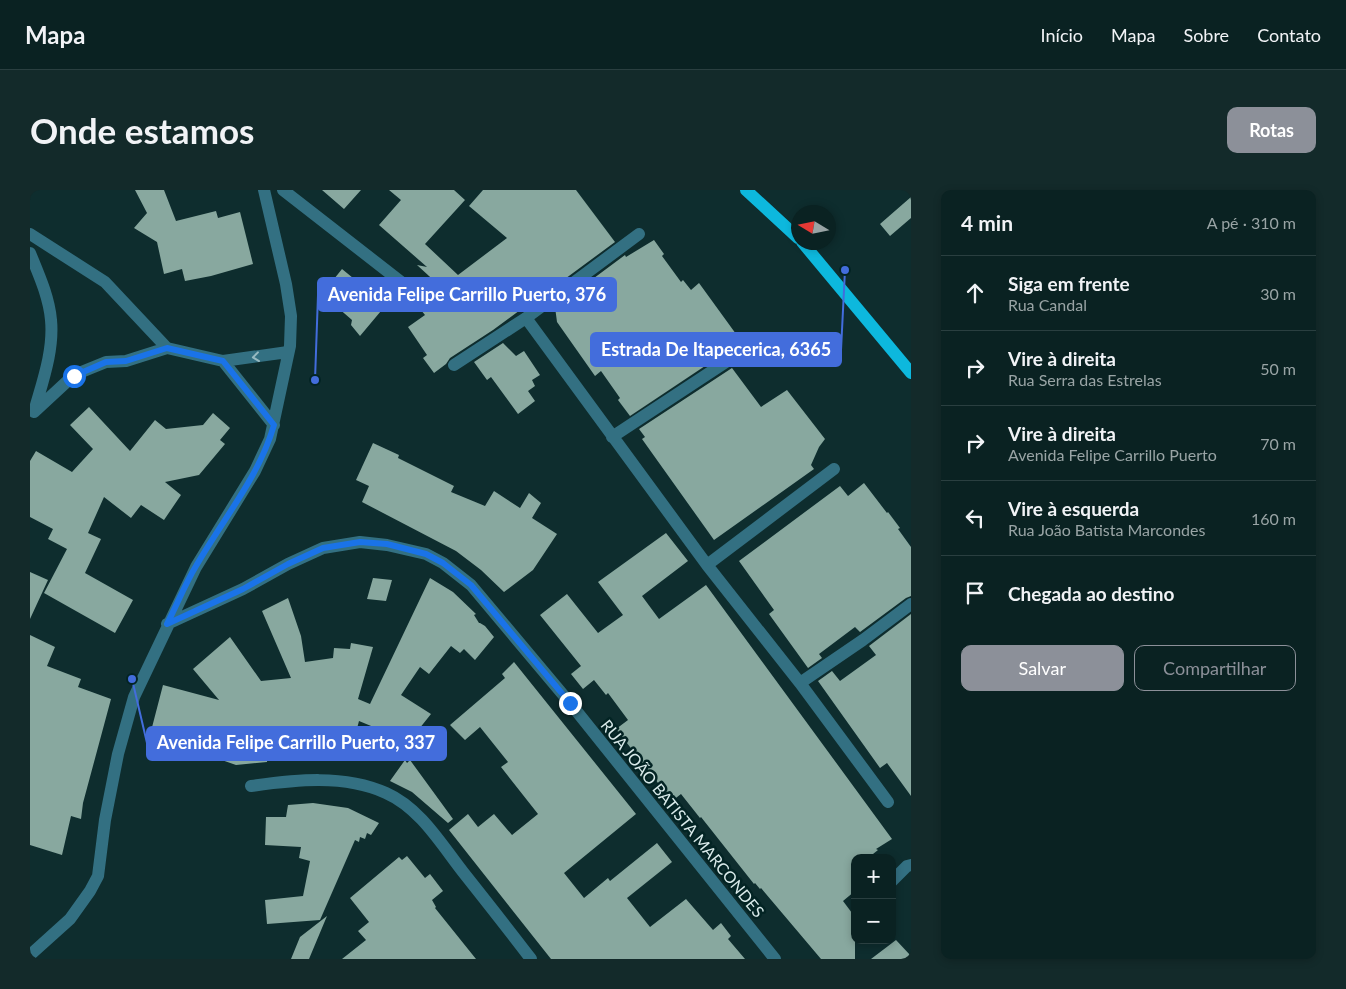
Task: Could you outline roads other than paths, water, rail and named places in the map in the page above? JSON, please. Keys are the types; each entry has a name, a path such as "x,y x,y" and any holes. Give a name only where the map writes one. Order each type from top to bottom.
{"main road":[{"path":"746,190 791,232"},
{"path":"809,250 911,373"}],"street":[{"path":"30,956 70,919 98,876 105,820 123,735 134,696 196,566 255,471 270,439 288,352 291,316 286,284 264,190"},
{"path":"283,190 414,292"},
{"path":"30,234 104,282 167,348"},
{"path":"454,365 526,318 639,234"},
{"path":"30,253 49,304 52,322 49,355 32,414"},
{"path":"526,318 707,565 800,683 888,802"},
{"path":"32,414 74,376 106,362 126,361 167,348 223,361 288,352"},
{"path":"612,437 735,356"},
{"path":"223,361 274,425"},
{"path":"707,565 834,469"},
{"name":"RUA JOÃO BATISTA MARCONDES","path":"167,624 243,589 288,564 323,548 360,542 387,544 426,554 443,563 471,585 570,703 775,959"},
{"path":"800,683 911,604"},
{"path":"251,786 299,781 334,780 387,793 405,805 427,826 531,959"},
{"path":"896,877 907,866 911,865"}],"place":[{"name":"Estrada De Itapecerica, 6365","path":"845,270"},
{"name":"Avenida Felipe Carrillo Puerto, 376","path":"315,380"},
{"name":"Avenida Felipe Carrillo Puerto, 337","path":"132,679"}]}
